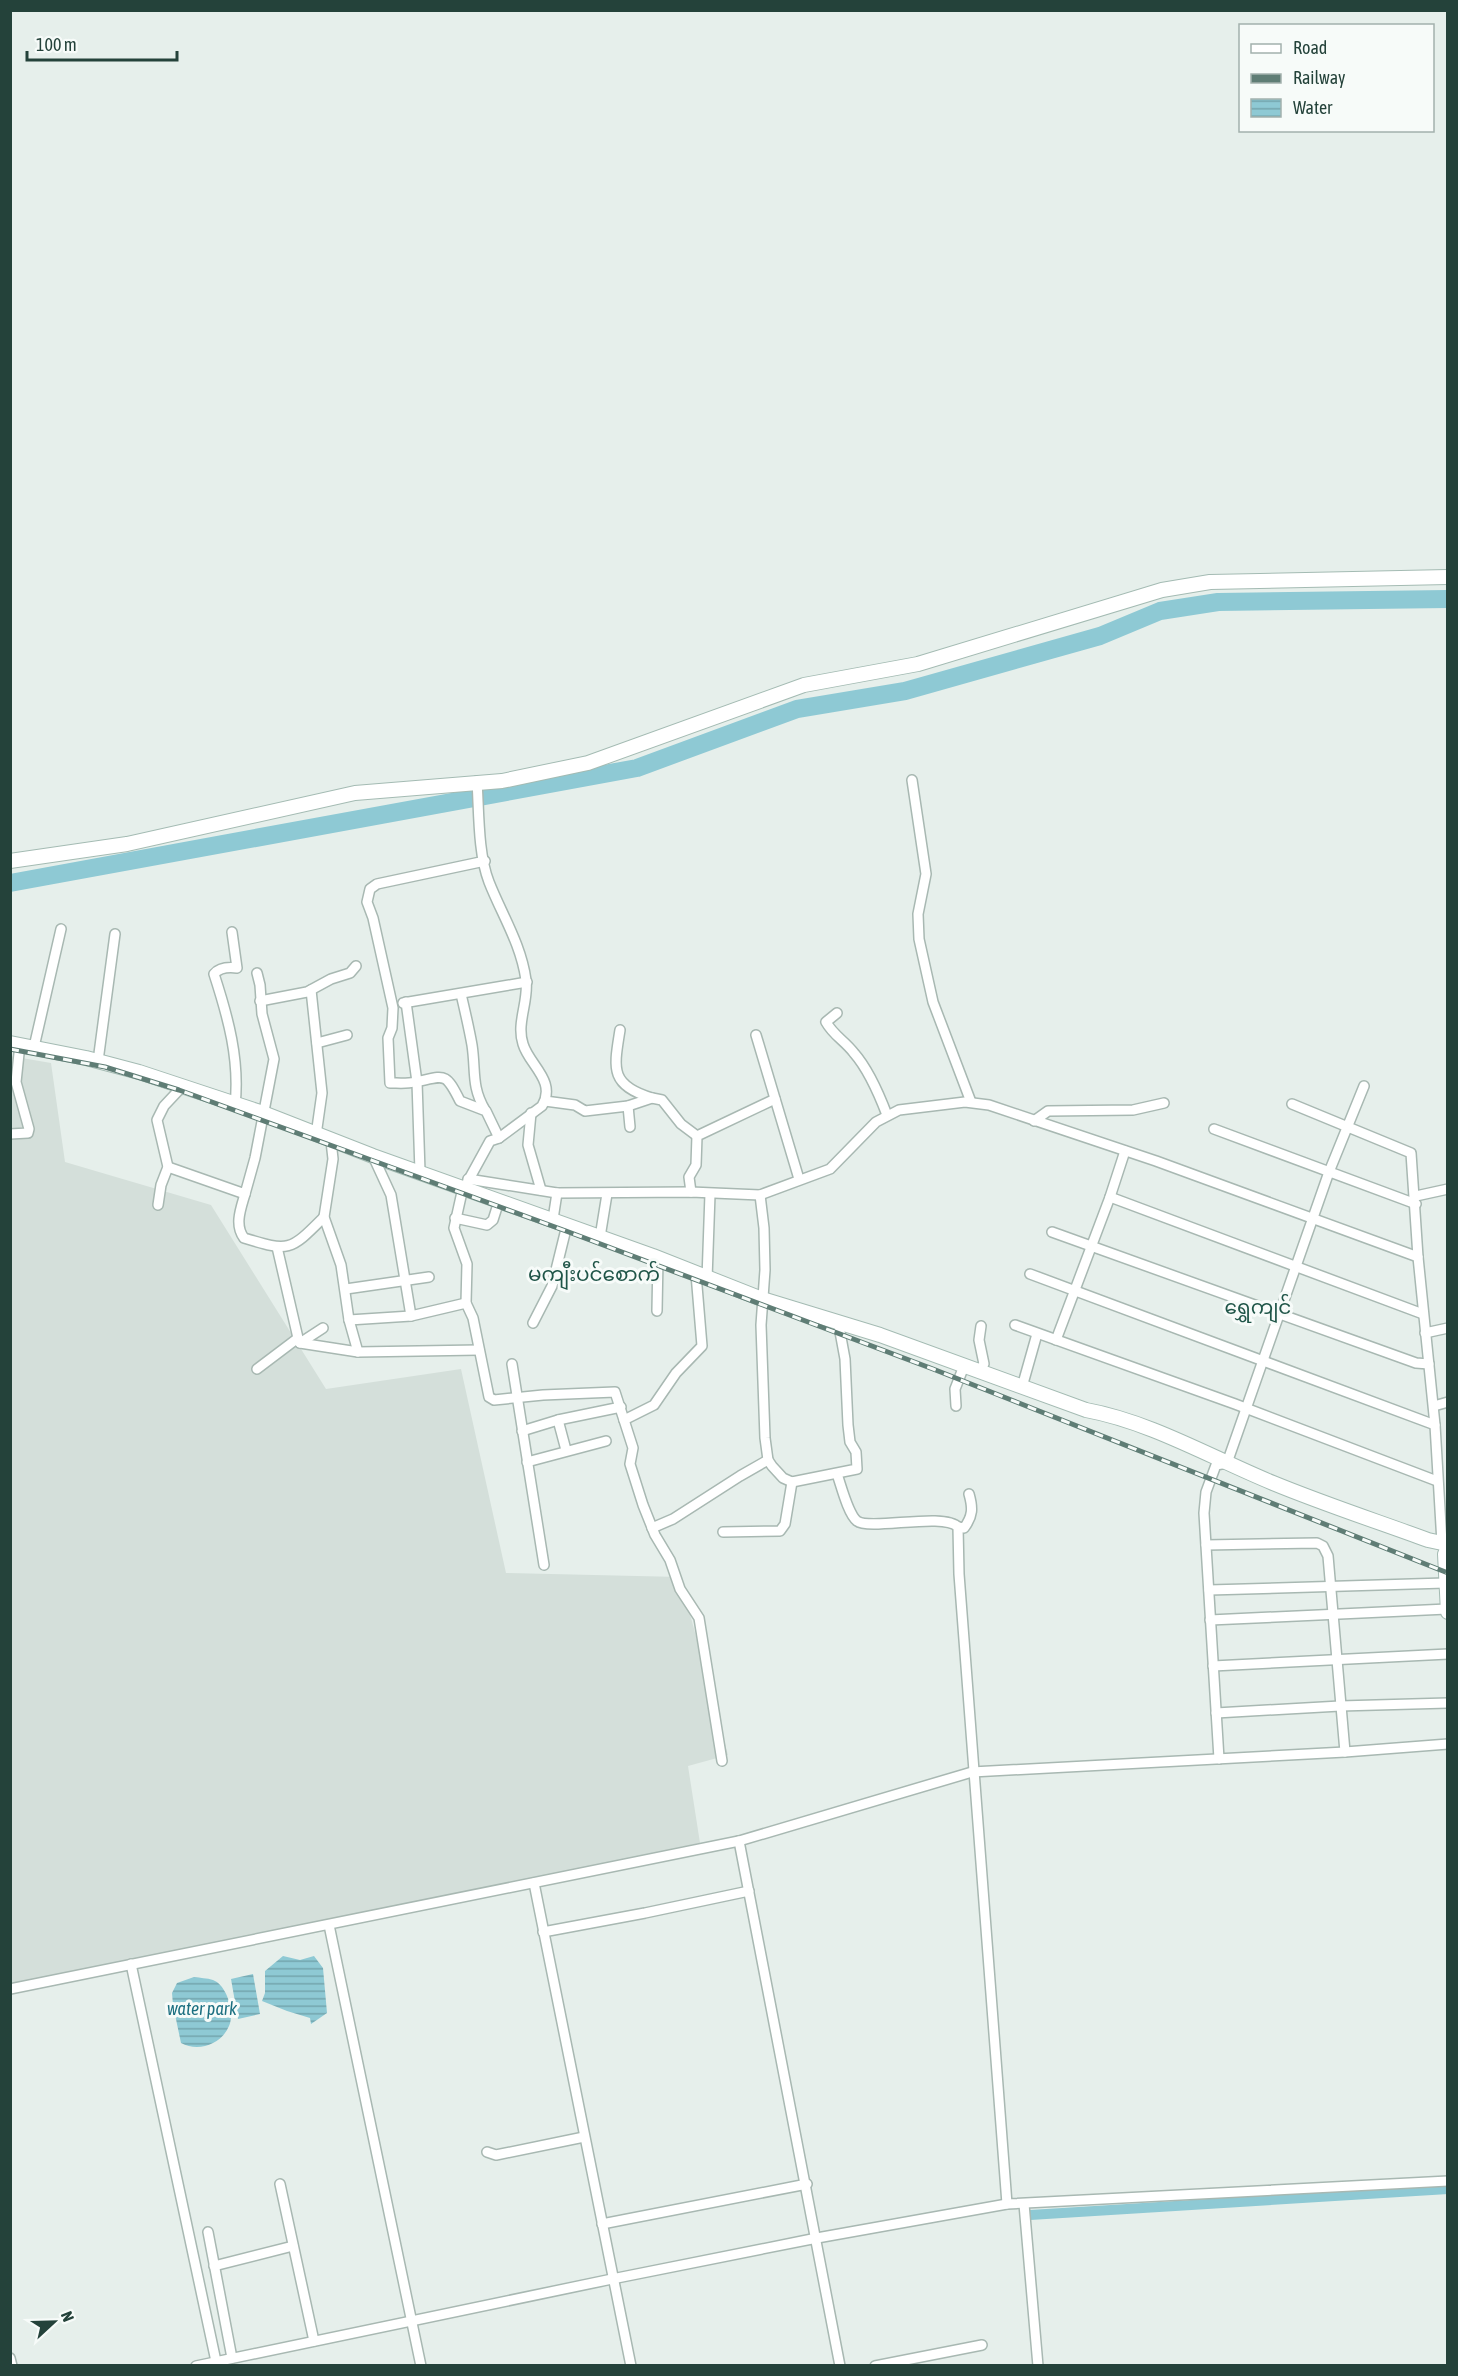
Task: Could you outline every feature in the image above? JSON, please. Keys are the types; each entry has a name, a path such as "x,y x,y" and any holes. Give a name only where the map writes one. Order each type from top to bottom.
{"street":[{"path":"10,861 126,844 355,793 478,786 588,763 804,685 918,664 1162,590 1210,582 1448,577"},
{"path":"912,780 926,874 918,914 919,939 933,1002 971,1102"},
{"path":"478,786 488,879 520,949 527,982 521,1030 523,1045 541,1072 546,1088 545,1101 499,1138 490,1141 466,1183 455,1218 454,1234 467,1264 466,1303 473,1318 491,1399 614,1391 633,1448 632,1472 652,1528 670,1560 680,1589 699,1618 723,1761"},
{"path":"485,861 377,884 370,889 367,902 373,918 393,1008 392,1028 388,1038 390,1083 417,1082 434,1077 446,1079 452,1085 460,1101 486,1111"},
{"path":"10,1134 25,1134 29,1129 16,1082 21,1045 61,929"},
{"path":"232,932 237,968 217,971 214,975 230,1028 236,1063 235,1105"},
{"path":"98,1061 115,934"},
{"path":"260,1001 311,990 331,979 350,973 356,966"},
{"path":"258,973 261,985 260,1001 274,1059 255,1158 238,1216 241,1234 244,1238 284,1248 299,1241 324,1217"},
{"path":"393,1008 406,1002 527,982"},
{"path":"311,990 321,1093 316,1135"},
{"path":"461,994 473,1054 477,1096 499,1138"},
{"path":"406,1002 417,1082 420,1172"},
{"path":"837,1013 826,1022 832,1032 857,1056 878,1091 887,1115"},
{"path":"620,1030 616,1058 617,1073 622,1084 634,1093 662,1100 681,1124 697,1136"},
{"path":"317,1043 347,1035"},
{"path":"756,1035 799,1179"},
{"path":"21,1045 139,1072 262,1113 331,1141 420,1172 466,1183 557,1193 691,1192 760,1195 830,1169 876,1122 887,1115 914,1107 971,1102 990,1105 1125,1151 1418,1257"},
{"path":"1227,1463 1329,1172 1364,1086"},
{"path":"158,1205 161,1185 168,1167 157,1120 164,1106 179,1090 186,1088"},
{"path":"545,1101 576,1105 585,1110 628,1106 651,1098"},
{"path":"697,1136 775,1099"},
{"path":"1034,1121 1048,1111 1133,1110 1164,1103"},
{"path":"1210,1620 1447,1611 1446,1546 1437,1481 1434,1406 1423,1314 1411,1154 1292,1104"},
{"path":"628,1106 630,1127"},
{"path":"531,1113 528,1144 541,1190"},
{"path":"1214,1129 1329,1172 1416,1200 1448,1189"},
{"path":"691,1192 689,1177 696,1165 697,1136"},
{"path":"331,1141 333,1159 324,1217 341,1265 349,1320 358,1352"},
{"path":"1056,1340 1125,1151"},
{"path":"373,1156 391,1195 411,1316"},
{"path":"168,1167 245,1194"},
{"path":"466,1183 499,1201 658,1258 762,1299 838,1321 1086,1410 1114,1416 1317,1500 1446,1546"},
{"path":"553,1220 557,1193"},
{"path":"600,1237 607,1194"},
{"path":"624,1420 654,1406 676,1373 702,1346 702,1277 710,1194"},
{"path":"760,1195 765,1270 762,1299 763,1403 768,1460 783,1478 792,1482 857,1469 856,1452 850,1442 844,1359 838,1321"},
{"path":"1110,1197 1423,1314"},
{"path":"455,1218 487,1225 493,1221 499,1201"},
{"path":"533,1323 552,1286 567,1225"},
{"path":"1052,1232 1091,1244 1416,1362 1429,1364"},
{"path":"277,1247 299,1340"},
{"path":"657,1311 658,1258"},
{"path":"1030,1274 1435,1425"},
{"path":"346,1289 429,1277"},
{"path":"349,1320 411,1316 466,1303"},
{"path":"1015,1325 1246,1408 1437,1481"},
{"path":"979,1371 984,1364 980,1340 981,1326"},
{"path":"257,1369 299,1340 323,1328"},
{"path":"1425,1333 1448,1328"},
{"path":"1022,1387 1037,1334"},
{"path":"299,1340 358,1352 479,1350"},
{"path":"512,1364 544,1565"},
{"path":"956,1406 955,1389 964,1366"},
{"path":"1434,1406 1448,1402"},
{"path":"522,1431 558,1420 621,1407"},
{"path":"558,1420 566,1450"},
{"path":"527,1462 606,1441"},
{"path":"652,1528 673,1519 768,1460"},
{"path":"1219,1759 1204,1513 1206,1492 1216,1465 1227,1463"},
{"path":"837,1473 850,1511 857,1521 868,1524 939,1522 954,1523 964,1528 971,1518 972,1507 969,1494"},
{"path":"723,1532 780,1531 785,1524 792,1482"},
{"path":"958,1527 959,1574 1007,2204"},
{"path":"1206,1545 1259,1543 1323,1546 1328,1556 1345,1752"},
{"path":"1209,1590 1446,1583"},
{"path":"1213,1666 1448,1654"},
{"path":"1216,1713 1448,1703"},
{"path":"10,1989 739,1841 975,1772 1345,1752 1448,1744"},
{"path":"739,1841 807,2184 840,2366"},
{"path":"534,1883 631,2366"},
{"path":"543,1932 749,1891"},
{"path":"329,1925 421,2366"},
{"path":"131,1964 217,2364"},
{"path":"487,2152 496,2155 584,2137"},
{"path":"196,2366 217,2364 232,2358 817,2238 1007,2204 1448,2181"},
{"path":"280,2184 314,2342"},
{"path":"602,2224 807,2184"},
{"path":"1024,2204 1038,2366"},
{"path":"208,2232 232,2358"},
{"path":"214,2266 293,2246"},
{"path":"875,2366 982,2345"},
{"path":"10,2358 12,2366"},
{"path":"906,2360 918,2366"}],"shaded area":[{"path":"10,1056 51,1063 65,1162 211,1205 326,1389 461,1369 506,1573 680,1577 728,1755 688,1766 700,1843 11,1986"}],"water":[{"path":"283,1956 300,1960 314,1956 323,1968 327,2013 311,2024 310,2018 262,2001 265,1993 265,1971"},
{"path":"253,1974 260,2014 238,2019 231,1979"},
{"name":"water park","path":"194,1977 211,1979 222,1987 226,1993 231,2014 229,2026 221,2038 202,2047 181,2043 173,2005 172,1993 177,1983"}],"waterway":[{"path":"10,883 637,768 797,709 905,691 1100,636 1160,611 1218,602 1448,599"},
{"path":"1030,2215 1448,2189"}],"railway":[{"path":"10,1049 105,1067 179,1090 566,1231 933,1369 1448,1573"}],"district":[{"name":"မကျီးပင်စောက်","path":"594,1274"},
{"name":"ရွှေကျင်","path":"1258,1307"}]}
